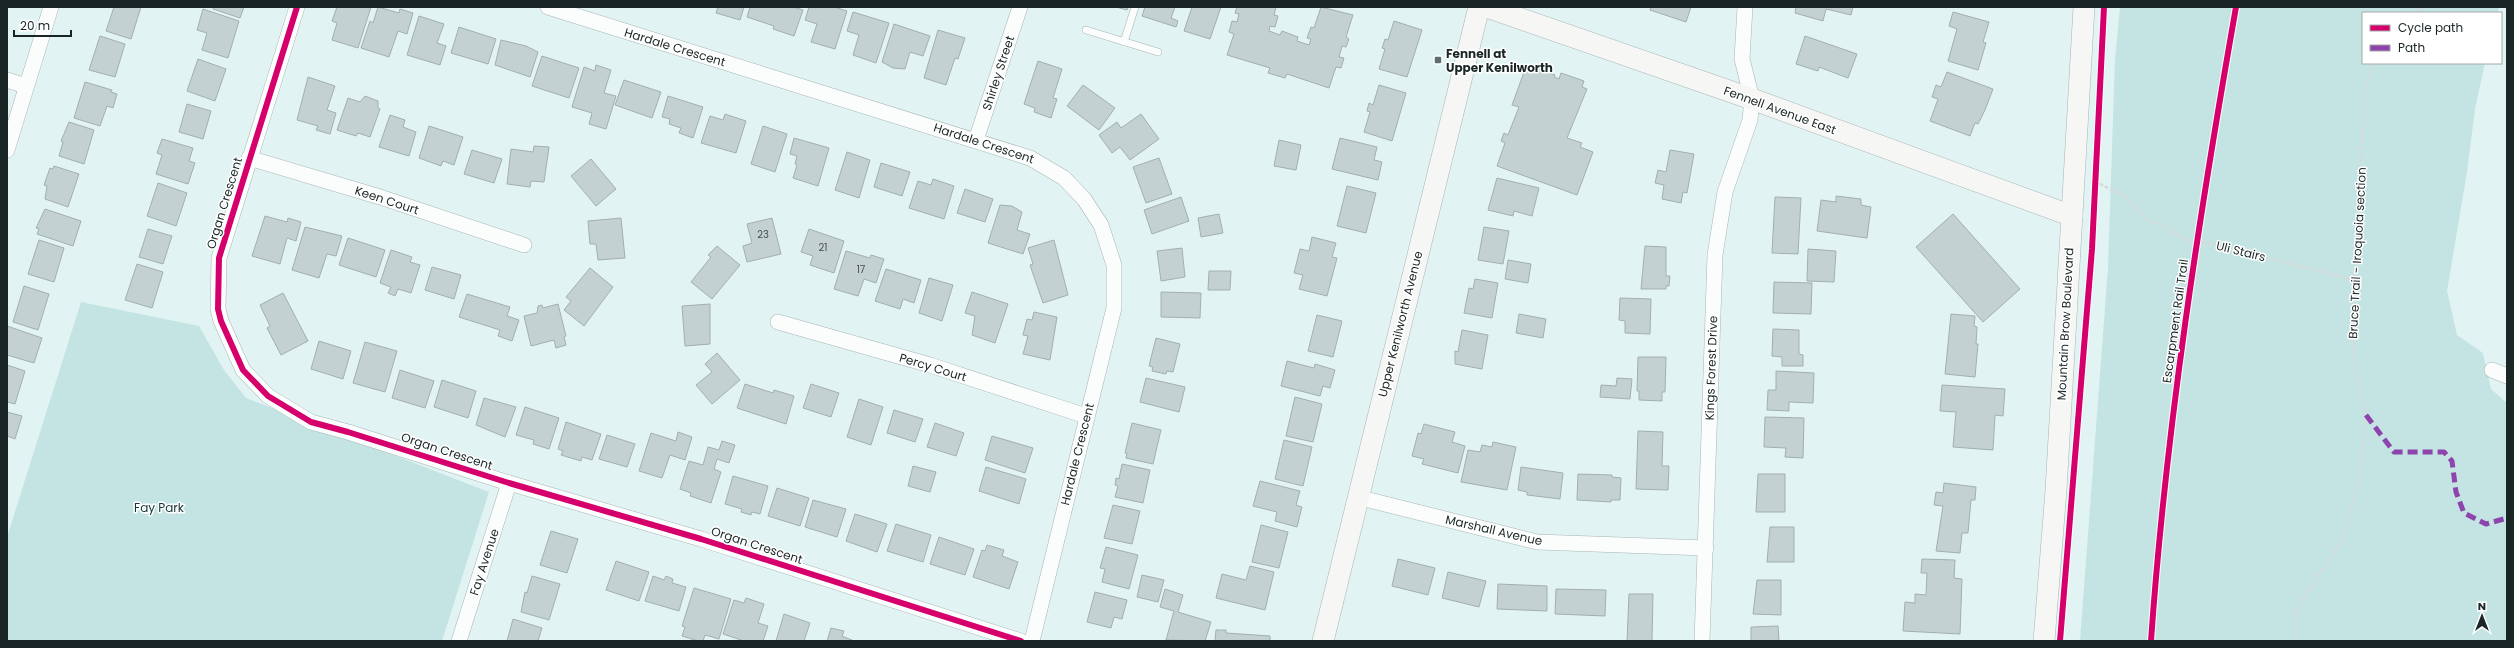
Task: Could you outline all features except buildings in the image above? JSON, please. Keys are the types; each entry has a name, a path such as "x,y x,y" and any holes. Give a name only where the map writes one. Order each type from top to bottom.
{"main road":[{"name":"Upper Kenilworth Avenue","path":"1323,641 1357,497 1479,7"},
{"name":"Fennell Avenue East","path":"1487,7 1752,99 2072,216"},
{"name":"Mountain Brow Boulevard","path":"2044,641 2084,7"}],"street":[{"path":"7,150 51,7"},
{"name":"Organ Crescent","path":"297,7 248,158 218,258 218,310 226,335 243,370 279,405 311,422 708,542 1021,641"},
{"name":"Hardale Crescent","path":"548,7 976,140 1038,161 1064,178 1084,199 1100,225 1103,236 1109,245 1114,265 1114,308 1086,416 1032,641"},
{"name":"Shirley Street","path":"976,140 1020,7"},
{"name":"Kings Forest Drive","path":"1702,641 1715,255 1726,192 1750,120 1752,99 1742,59 1745,7"},
{"path":"7,80 26,86"},
{"name":"Keen Court","path":"248,158 380,197 524,245"},
{"name":"Percy Court","path":"778,322 930,365 1086,416"},
{"path":"2492,370 2507,376"},
{"name":"Fay Avenue","path":"458,641 509,483"},
{"name":"Marshall Avenue","path":"1357,497 1537,542 1706,548"}],"lane":[{"path":"1124,42 1135,7"},
{"path":"1086,30 1158,52"}],"path":[{"path":"2094,188 2095,173"}],"green space":[{"path":"2120,7 2499,7 2498,12 2362,12 2362,64 2485,64 2475,109 2467,172 2447,291 2457,335 2483,353 2491,389 2507,403 2506,641 2080,641 2108,267 2115,59"},
{"name":"Fay Park","path":"81,302 199,326 224,370 246,398 489,492 442,641 7,641 7,537"}],"marked path":[{"path":"2366,415 2394,452 2444,452 2452,461 2456,492 2464,513 2486,524 2507,518"}],"cycle path":[{"path":"297,7 219,258 218,309 221,321 243,370 268,396 311,422 348,432 509,483 701,539 1021,641"},
{"path":"2060,641 2092,249 2104,7"},
{"name":"Escarpment Rail Trail","path":"2151,641 2165,482 2185,323 2209,165 2236,7"}],"place":[{"name":"Fennell at Upper Kenilworth","path":"1438,60"}]}
